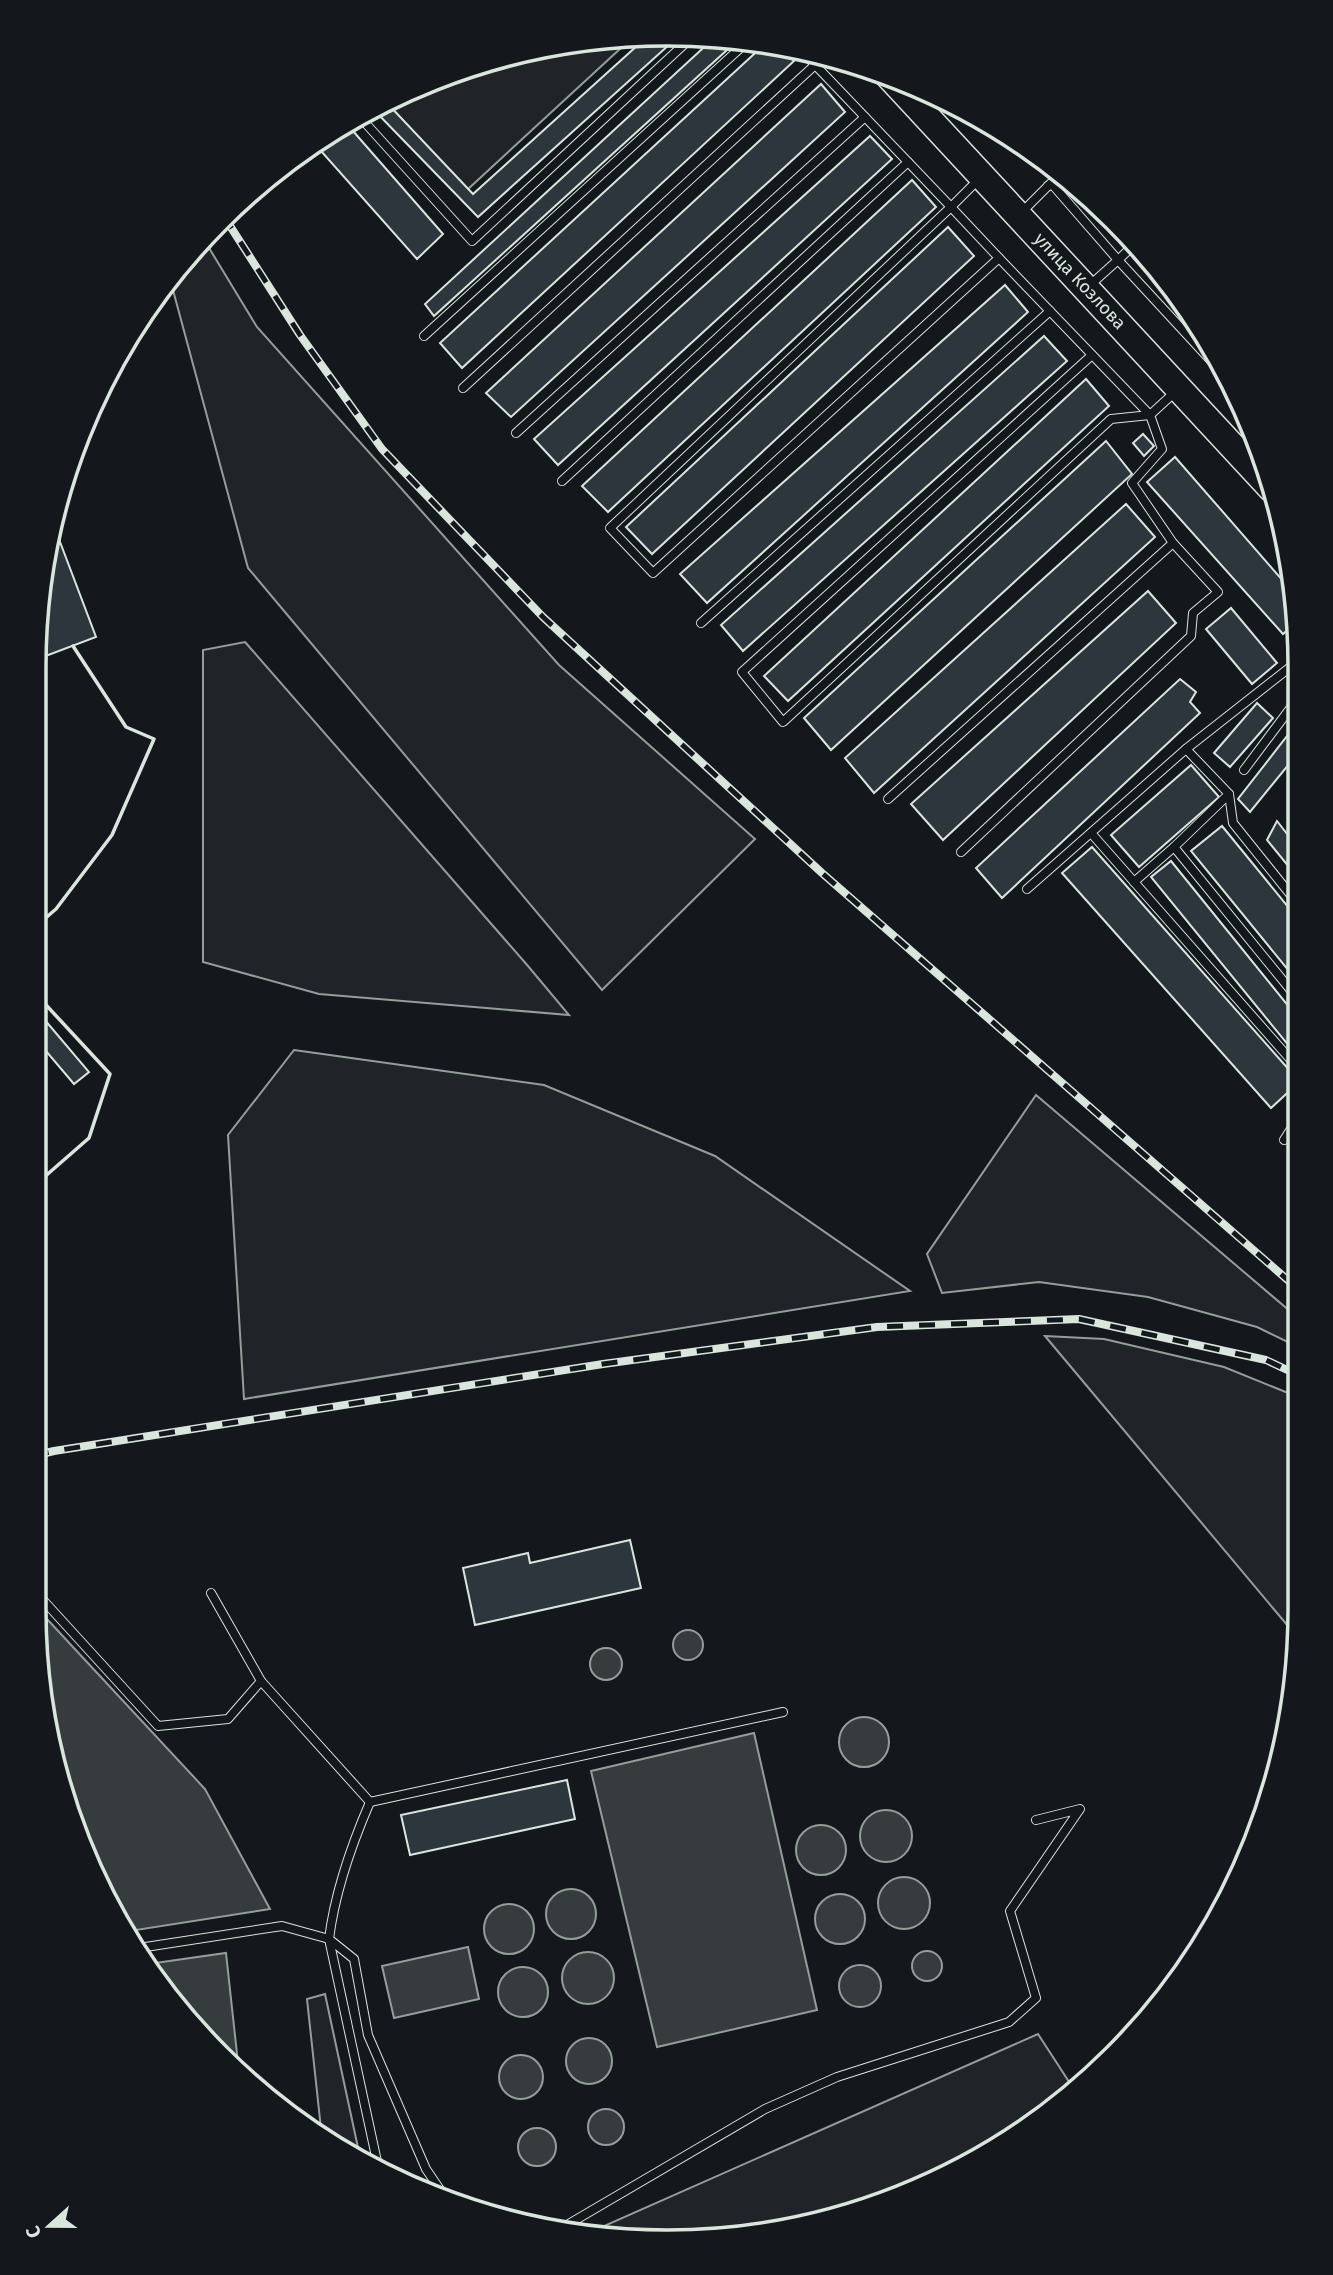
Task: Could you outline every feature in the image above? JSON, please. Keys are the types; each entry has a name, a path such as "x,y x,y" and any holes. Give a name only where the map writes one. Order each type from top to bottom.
{"main road":[{"name":"улица Козлова","path":"906,94 1256,472"}],"lane":[{"path":"366,124 472,241 682,46"},
{"path":"424,336 738,50"},
{"path":"463,388 815,65 1150,415 1162,449 1132,483 1173,543 1218,592 1193,613 1191,636 961,852"},
{"path":"516,433 865,117"},
{"path":"562,481 908,162"},
{"path":"983,176 610,528 653,573 999,258"},
{"path":"1019,215 1055,182"},
{"path":"1051,183 1199,348"},
{"path":"1087,289 1128,251"},
{"path":"701,623 1050,311"},
{"path":"1092,355 742,672 783,722 1111,419 1150,415 1180,388"},
{"path":"888,799 1173,543"},
{"path":"1027,889 1186,749 1288,669"},
{"path":"1244,770 1288,711"},
{"path":"1186,749 1229,794 1233,823 1288,892"},
{"path":"1134,882 1229,794"},
{"path":"1091,833 1288,1057"},
{"path":"1174,847 1288,987"},
{"path":"1284,1140 1288,1134"},
{"path":"211,1593 261,1681 370,1801"},
{"path":"46,1603 158,1726 228,1719 261,1681"},
{"path":"370,1801 783,1712"},
{"path":"370,1801 351,1846 332,1911 329,1939 377,2157"},
{"path":"572,2222 765,2109 837,2077 1009,2022 1036,1998 1010,1911 1080,1809 1037,1820"},
{"path":"146,1947 282,1926 329,1939 354,1959 368,2035 426,2169 437,2185"}],"shaded area":[{"path":"622,47 467,190 393,110 467,78 506,67 545,57"},
{"path":"209,247 257,327 559,665 755,839 602,990 248,568 173,290"},
{"path":"245,642 569,1015 319,994 203,962 203,650"},
{"path":"294,1050 544,1085 715,1156 910,1291 244,1399 228,1135"},
{"path":"1036,1095 1288,1309 1288,1342 1257,1327 1148,1297 1039,1282 942,1293 927,1254"},
{"path":"1045,1336 1104,1339 1224,1367 1288,1393 1287,1625"},
{"path":"46,1618 205,1789 270,1909 136,1930 110,1883 78,1808 57,1730 47,1649"},
{"path":"688,1630 699,1634 703,1645 699,1656 688,1660 677,1656 673,1645 677,1634"},
{"path":"606,1648 617,1653 622,1664 617,1675 606,1680 595,1675 590,1664 595,1653"},
{"path":"864,1717 882,1724 889,1742 882,1760 864,1767 846,1760 839,1742 846,1724"},
{"path":"754,1733 817,2010 657,2047 591,1771"},
{"path":"886,1810 896,1812 904,1818 910,1826 910,1846 904,1854 896,1860 886,1862 876,1860 868,1854 862,1846 860,1836 862,1826 868,1818 876,1812"},
{"path":"821,1825 839,1832 846,1850 839,1868 821,1875 803,1868 796,1850 803,1832"},
{"path":"904,1877 914,1879 922,1885 928,1893 928,1913 922,1921 914,1927 904,1929 894,1927 886,1921 880,1913 878,1903 880,1893 886,1885 894,1879"},
{"path":"571,1889 589,1896 596,1914 589,1932 571,1939 553,1932 546,1914 553,1896"},
{"path":"840,1894 858,1901 865,1919 858,1937 840,1944 822,1937 815,1919 822,1901"},
{"path":"509,1904 527,1911 534,1929 527,1947 509,1954 491,1947 484,1929 491,1911"},
{"path":"468,1947 479,1999 394,2018 382,1966"},
{"path":"927,1951 938,1955 942,1966 938,1977 927,1981 916,1977 912,1966 916,1955"},
{"path":"588,1952 598,1954 606,1960 612,1968 612,1988 606,1996 598,2002 588,2004 578,2002 570,1996 564,1988 562,1978 564,1968 570,1960 578,1954"},
{"path":"226,1953 237,2057 200,2018 156,1963"},
{"path":"860,1965 875,1971 881,1986 875,2001 860,2007 845,2001 839,1986 845,1971"},
{"path":"523,1967 541,1974 548,1992 541,2010 523,2017 505,2010 498,1992 505,1974"},
{"path":"325,1994 358,2147 321,2125 307,1999"},
{"path":"1038,2034 1069,2081 1012,2125 977,2146 904,2182 866,2197 788,2218 748,2224 666,2230 604,2226"},
{"path":"589,2038 605,2045 612,2061 605,2077 589,2084 573,2077 566,2061 573,2045"},
{"path":"521,2055 536,2062 543,2077 536,2092 521,2099 506,2092 499,2077 506,2062"},
{"path":"606,2109 619,2114 624,2127 619,2140 606,2145 593,2140 588,2127 593,2114"},
{"path":"537,2128 551,2133 556,2147 551,2161 537,2166 523,2161 518,2147 523,2133"}],"building":[{"path":"668,46 478,217 380,116 393,109 473,194 636,47"},
{"path":"704,47 728,49 434,316 425,304"},
{"path":"756,52 788,57 794,61 462,368 440,343"},
{"path":"821,84 845,112 511,417 486,393"},
{"path":"353,131 443,234 417,259 320,150"},
{"path":"870,136 892,159 558,465 534,439"},
{"path":"912,180 936,207 608,512 582,486"},
{"path":"948,227 974,256 652,554 626,527"},
{"path":"1005,285 1028,312 707,603 680,574"},
{"path":"1044,336 1067,361 743,651 721,625"},
{"path":"1086,379 1109,406 788,701 764,676"},
{"path":"1143,434 1154,446 1144,456 1133,443"},
{"path":"1106,441 1132,474 831,750 804,718"},
{"path":"1175,457 1281,579 1286,631 1283,634 1147,482"},
{"path":"1126,504 1155,537 874,793 845,758"},
{"path":"59,538 96,637 46,656 51,585"},
{"path":"1148,591 1176,623 943,840 911,804"},
{"path":"1231,608 1277,663 1252,684 1206,629"},
{"path":"1180,679 1196,692 1190,702 1200,713 1002,898 976,868"},
{"path":"1257,703 1273,718 1230,767 1214,753"},
{"path":"1288,735 1288,765 1250,812 1238,799"},
{"path":"1191,765 1219,797 1139,867 1111,835"},
{"path":"1277,821 1288,835 1288,866 1267,840"},
{"path":"1222,826 1288,907 1288,970 1191,851"},
{"path":"1092,847 1288,1069 1288,1092 1271,1108 1062,873"},
{"path":"1171,861 1288,1006 1288,1045 1151,877"},
{"path":"46,1021 89,1072 74,1084 46,1051"},
{"path":"630,1540 641,1588 475,1625 463,1568 528,1553 530,1563"},
{"path":"567,1780 575,1819 410,1855 401,1815"}],"railway":[{"path":"229,225 300,335 382,449 543,617 822,873 1288,1280"},
{"path":"46,1453 603,1364 877,1327 1079,1319 1266,1360 1288,1370"}],"wall":[{"path":"46,918 56,909 112,835 154,739 126,727 73,646"},
{"path":"46,1005 110,1074 89,1138 46,1176"}]}
